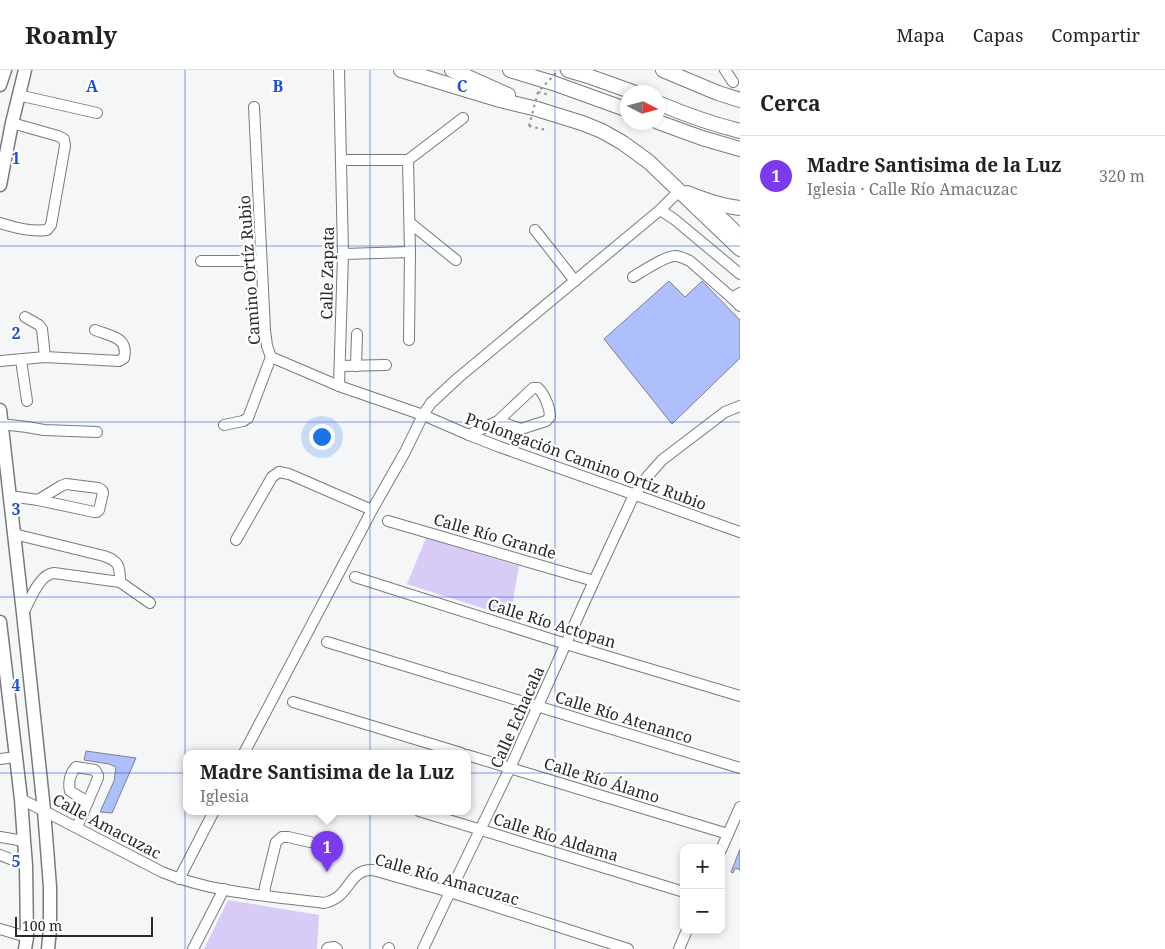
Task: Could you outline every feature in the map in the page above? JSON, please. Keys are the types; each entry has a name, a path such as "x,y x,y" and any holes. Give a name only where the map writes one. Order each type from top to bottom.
{"highway":[{"path":"401,70 500,100 537,109 602,131 649,162 740,248"},
{"path":"452,70 537,109"},
{"path":"510,70 620,107"},
{"path":"568,70 620,88"},
{"path":"662,70 740,100"},
{"path":"665,106 740,131"},
{"path":"665,125 740,149"},
{"path":"680,190 708,202 740,208"}],"main road":[{"path":"0,85 5,70"},
{"path":"0,185 18,95 25,70"},
{"path":"0,410 44,810 50,887 48,949"},
{"path":"0,622 2,658 21,798 26,865 26,943"}],"street":[{"name":"Calle Zapata","path":"339,70 343,254 339,386"},
{"path":"725,70 733,82"},
{"path":"18,95 97,113"},
{"name":"Camino Ortíz Rubio","path":"254,107 264,330 271,357 339,386 423,415"},
{"path":"341,160 408,160 463,118"},
{"path":"0,223 17,229 48,230 65,146 64,139 58,136 12,123"},
{"path":"408,160 410,223 409,340"},
{"path":"246,750 423,415 432,403 444,390 660,210 680,190"},
{"path":"708,202 740,234"},
{"path":"660,210 674,219 740,274"},
{"path":"410,223 456,260"},
{"path":"535,230 575,281"},
{"path":"343,254 410,252"},
{"path":"633,277 668,257 682,257 736,295 740,306"},
{"path":"201,261 261,261"},
{"path":"24,317 39,325 42,329 45,357"},
{"path":"0,361 45,357 119,361 124,358 126,352 121,340 95,330"},
{"path":"356,366 357,334"},
{"path":"224,425 248,418 271,357"},
{"path":"21,360 27,401"},
{"path":"340,366 386,365"},
{"path":"469,436 498,421 533,388 538,388 542,392 550,412 550,417 546,421 520,429 498,421"},
{"name":"Calle Echacala","path":"423,949 510,768 634,495 662,460 725,412 740,406"},
{"name":"Prolongación Camino Ortiz Rubio","path":"423,415 469,436 740,532"},
{"path":"1,424 27,426 44,430 97,432"},
{"path":"236,540 272,477 279,472 289,474 372,510"},
{"path":"10,496 97,512 103,493 98,488 66,484 38,500"},
{"name":"Calle Río Grande","path":"388,521 594,581"},
{"path":"14,534 112,559 118,564 120,582"},
{"path":"23,613 39,583 49,573 120,582 150,603"},
{"name":"Calle Río Actopan","path":"355,577 566,644 740,696"},
{"name":"Calle Río Atenanco","path":"327,642 740,768"},
{"path":"293,702 451,750"},
{"name":"Calle Río Álamo","path":"471,756 728,834"},
{"path":"0,759 16,757"},
{"name":"Calle Amacuzac","path":"21,798 162,872 179,879"},
{"path":"77,827 88,802"},
{"path":"724,844 740,807"},
{"path":"179,879 212,815"},
{"name":"Calle Río Aldama","path":"432,815 680,891"},
{"path":"0,837 24,841"},
{"path":"264,895 276,842 282,837 310,842"},
{"path":"0,855 26,865"},
{"name":"Calle Río Amacuzac","path":"179,879 224,889 324,903 332,902 340,896 357,875 364,871 373,870 450,892 628,949"},
{"path":"193,949 224,889"},
{"path":"0,929 26,943"},
{"path":"679,949 685,934"},
{"path":"327,949 334,947 337,949"}],"path":[{"path":"546,130 529,126 538,92 560,70"},
{"path":"538,92 550,95"}],"shaded area":[{"path":"426,538 519,566 510,617 407,584"},
{"path":"228,900 319,915 317,949 204,949"}],"building":[{"path":"669,281 685,297 702,281 740,320 740,358 672,424 604,339"},
{"path":"86,751 136,758 112,813 100,812 114,781 116,767 84,760"},
{"path":"740,849 740,870 735,868 733,873 731,872"}],"place":[{"name":"Madre Santisima de la Luz","path":"327,872"}]}
